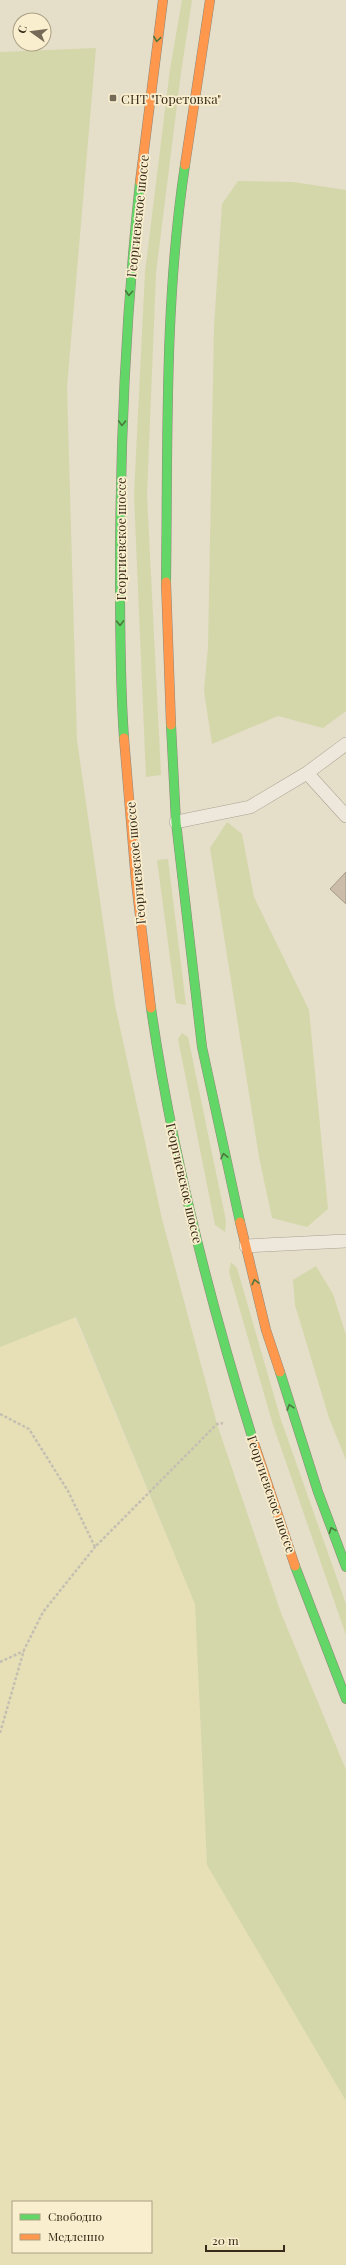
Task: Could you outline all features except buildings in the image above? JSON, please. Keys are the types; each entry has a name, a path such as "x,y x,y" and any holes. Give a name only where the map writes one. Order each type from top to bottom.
{"main road":[{"name":"Георгиевское шоссе","path":"163,0 153,69 131,266 123,388 119,509 121,708 138,906 162,1079 179,1165 232,1373 319,1634 346,1699"},
{"path":"210,0 182,185 173,286 169,381 166,615 176,822 184,913 202,1047 225,1160 266,1330 294,1421 346,1567"}],"lane":[{"path":"176,822 250,807 307,773 346,744"},
{"path":"307,773 346,816"},
{"path":"246,1246 346,1241"}],"path":[{"path":"0,1414 29,1430 68,1491 94,1547"},
{"path":"0,1733 24,1650 43,1612 94,1547 217,1424 247,1420"},
{"path":"0,1662 24,1650"}],"shaded area":[{"path":"75,1317 195,1604 207,1865 346,2101 346,2265 0,2265 0,1347"}],"green space":[{"path":"182,0 192,0 181,73 156,273 147,495 161,775 146,777 134,495 145,272 170,69"},
{"path":"96,48 67,387 77,740 115,1005 162,1219 217,1424 281,1613 346,1770 346,2101 207,1865 195,1604 76,1317 0,1347 0,52 52,52 52,50"},
{"path":"238,181 293,182 346,190 346,711 323,728 278,716 212,744 204,691 208,647 214,327 222,204"},
{"path":"227,822 242,834 254,897 309,1010 328,1209 307,1227 272,1218 259,1157 210,848"},
{"path":"168,859 186,1005 176,1003 157,860"},
{"path":"182,1033 188,1037 226,1221 225,1232 215,1225 178,1039"},
{"path":"231,1262 237,1268 281,1420 346,1604 346,1635 273,1425 229,1272"},
{"path":"316,1266 333,1294 346,1335 346,1460 329,1418 295,1305 293,1280"}],"traffic: fast":[{"path":"166,582 167,426 170,321 173,269 185,165"},
{"path":"124,738 120,636 121,476 131,280 140,182"},
{"path":"171,725 176,822 202,1047 240,1222"},
{"path":"151,1008 170,1117 193,1226 221,1334 253,1440"},
{"path":"280,1372 318,1492 346,1567"},
{"path":"295,1566 346,1699"}],"traffic: slow":[{"path":"140,182 163,0"},
{"path":"185,165 210,0"},
{"path":"166,582 171,725"},
{"path":"124,738 136,882 151,1008"},
{"path":"240,1222 266,1330 280,1372"},
{"path":"253,1440 295,1566"}],"place":[{"name":"СНТ \"Горетовка\"","path":"113,98"}]}
